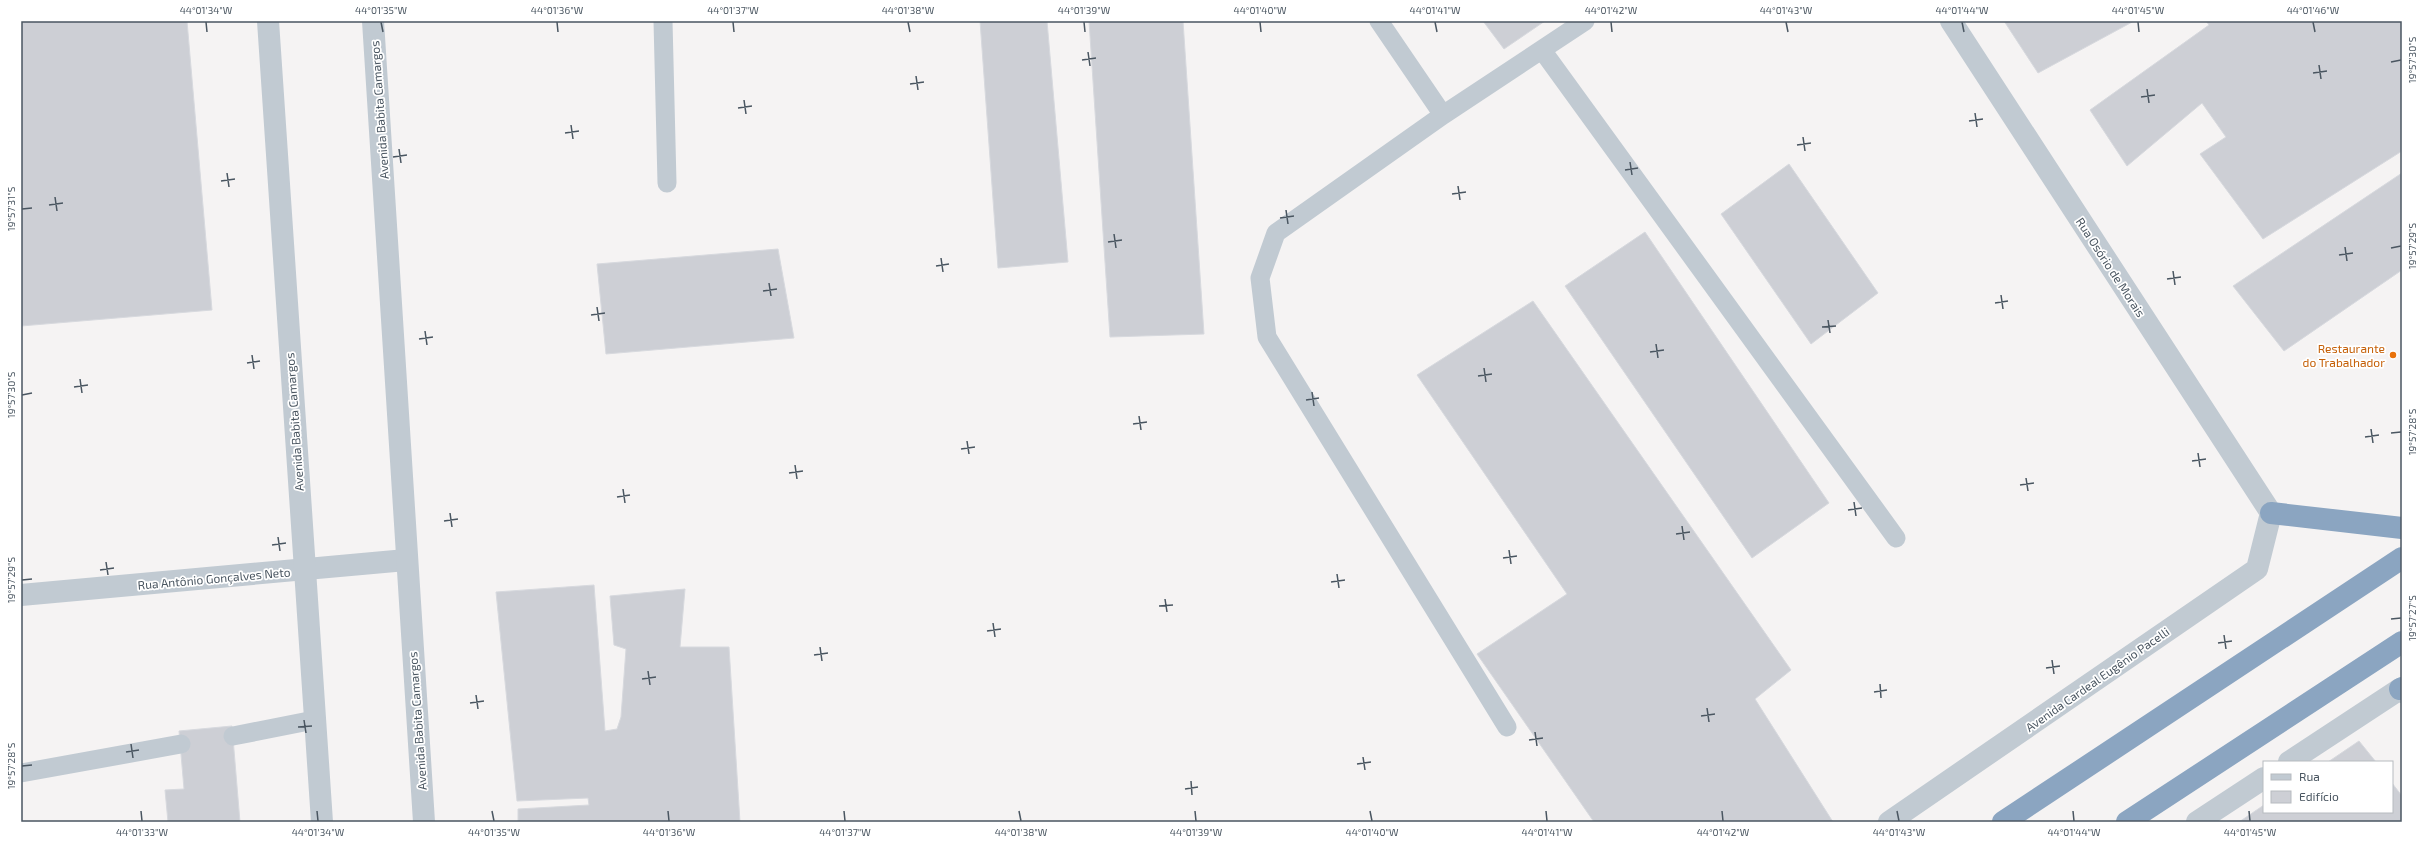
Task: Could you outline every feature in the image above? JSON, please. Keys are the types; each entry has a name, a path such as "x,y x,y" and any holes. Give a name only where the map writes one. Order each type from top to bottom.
{"highway":[{"path":"2271,513 2402,528"},
{"path":"2003,822 2402,558"},
{"path":"2127,822 2402,642"}],"street":[{"name":"Avenida Babita Camargos","path":"268,21 322,822"},
{"name":"Avenida Babita Camargos","path":"373,21 406,560 424,822"},
{"name":"Rua Osório de Morais","path":"1951,21 2271,513"},
{"name":"Avenida Cardeal Eugênio Pacelli","path":"1889,822 2257,569 2271,513"},
{"name":"Rua Antônio Gonçalves Neto","path":"21,595 304,571 406,560"},
{"path":"2291,761 2401,690"},
{"path":"2197,822 2263,779"}],"lane":[{"path":"663,21 667,183"},
{"path":"1379,21 1444,115"},
{"path":"1507,727 1267,337 1260,278 1276,234 1444,115 1585,21"},
{"path":"1542,50 1896,538"},
{"path":"233,736 314,720"},
{"path":"21,773 181,744"}],"building":[{"path":"21,21 187,21 212,310 21,326"},
{"path":"980,21 1047,21 1068,262 998,268"},
{"path":"1089,21 1183,21 1204,334 1110,337"},
{"path":"1483,21 1545,21 1504,49"},
{"path":"2004,21 2134,21 2038,73"},
{"path":"2206,21 2402,21 2402,151 2263,239 2200,154 2226,137 2202,103 2127,166 2090,110 2209,25"},
{"path":"1789,164 1878,293 1811,344 1721,214"},
{"path":"2402,173 2402,270 2284,351 2233,286"},
{"path":"1645,232 1829,503 1752,558 1565,286"},
{"path":"778,249 794,338 606,354 597,264"},
{"path":"1533,301 1791,670 1755,699 1833,822 1594,822 1477,654 1567,594 1417,375"},
{"path":"594,585 605,731 617,729 621,717 626,649 614,645 610,596 685,589 680,647 729,647 740,822 518,822 518,809 589,805 588,798 517,801 496,592"},
{"path":"232,726 240,822 168,822 165,790 184,789 179,731"},
{"path":"2359,741 2375,761 2329,761"},
{"path":"2393,784 2402,796 2402,822 2239,822 2263,806 2263,813 2393,813"}],"place":[{"name":"Restaurante do Trabalhador","path":"2393,355"}]}
